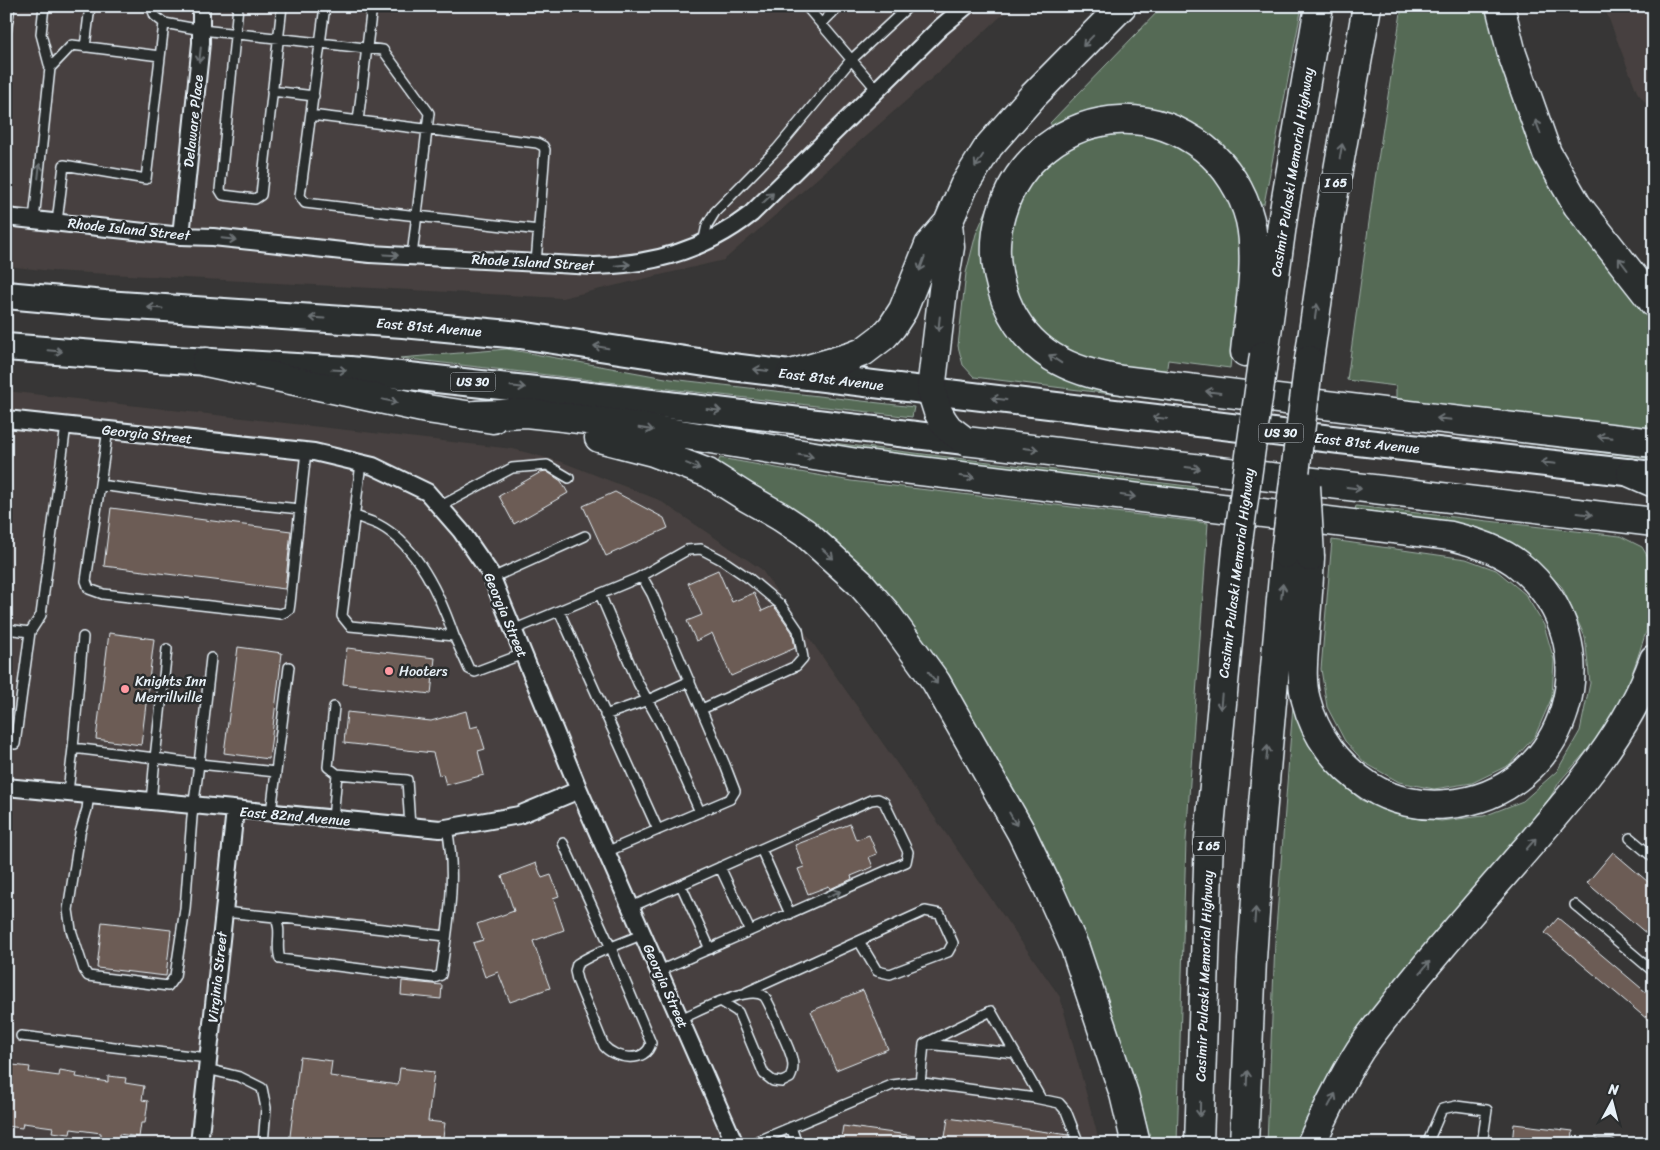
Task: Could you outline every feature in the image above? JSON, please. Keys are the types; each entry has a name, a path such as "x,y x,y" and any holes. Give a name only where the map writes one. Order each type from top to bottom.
{"highway":[{"path":"791,374 863,352 884,336 903,310 929,245 948,223 971,174 997,135 1122,6"},
{"name":"Casimir Pulaski Memorial Highway","path":"1199,1144 1209,837 1237,549 1254,433 1255,353 1286,202 1319,6"},
{"name":"I 65","path":"1244,1144 1252,959 1260,838 1298,556 1301,416 1329,221 1367,6"},
{"path":"1500,6 1512,54 1547,153 1578,205 1654,302"},
{"path":"1255,353 1254,244 1250,218 1240,192 1231,177 1215,157 1193,139 1170,128 1149,123 1126,120 1104,122 1085,126 1065,134 1032,160 1019,174 1002,210 998,232 996,250 1003,292 1010,311 1040,349 1058,362 1076,370 1096,376 1132,382 1392,414 1654,442"},
{"path":"948,223 950,246 931,390 943,421 948,428 966,441"},
{"path":"206,362 427,409 476,415 620,442 654,452 708,473 805,533 860,583 886,613 936,682 1021,832 1075,948 1124,1094 1136,1144"},
{"path":"476,415 526,413 563,417 863,464 1451,536 1473,542 1495,551 1519,565 1529,574 1544,590 1554,606 1568,641 1572,675 1569,699 1562,721 1552,740 1533,765 1504,787 1485,797 1461,803 1436,806 1405,802 1379,792 1346,769 1333,755 1321,737 1311,717 1305,698 1298,556"},
{"name":"US 30","path":"966,441 1654,522"},
{"path":"1311,1144 1346,1073 1386,1016 1435,955 1563,806 1611,742 1637,700 1654,659"},
{"path":"1563,806 1622,751 1654,702"}],"main road":[{"name":"East 81st Avenue","path":"6,295 115,305 393,323 520,335 682,360 791,374 1646,477"},
{"name":"US 30","path":"6,347 206,362 350,370 966,441"}],"street":[{"name":"Delaware Place","path":"181,236 202,30 200,6"},
{"name":"Rhode Island Street","path":"6,216 181,236 213,237 370,254 536,263 618,265 657,260 703,244 721,235 751,214 941,27 966,6"},
{"name":"Georgia Street","path":"6,419 306,451 373,466 427,492 461,531 492,578 579,790 735,1144"},
{"name":"East 82nd Avenue","path":"6,787 440,830 519,815 579,790"},
{"name":"Virginia Street","path":"199,1144 235,810"}],"lane":[{"path":"6,32 10,6"},
{"path":"34,220 50,68 40,34 44,6"},
{"path":"85,47 90,6"},
{"path":"151,6 154,16 164,23 202,30 383,50 429,114 412,256"},
{"path":"238,6 220,190 223,195 255,199 261,195 282,6"},
{"path":"325,6 300,196 305,203 539,230"},
{"path":"358,121 372,6"},
{"path":"806,6 877,90"},
{"path":"821,24 839,6"},
{"path":"703,244 707,225 715,212 777,149 851,60 909,6"},
{"path":"57,222 64,165 146,179 164,23"},
{"path":"50,68 72,45 160,56"},
{"path":"272,91 314,96"},
{"path":"311,115 537,143 543,146 545,150 536,263"},
{"path":"6,742 15,744 30,632 41,615 66,425"},
{"path":"108,429 86,581 89,589 103,594 281,614 289,610 306,451"},
{"path":"360,463 342,616 350,626 454,636"},
{"path":"439,507 512,468 547,465 569,478"},
{"path":"100,485 211,500 300,509"},
{"path":"354,515 380,526 409,551 429,578 444,606 454,636 469,669 475,672 523,654"},
{"path":"492,578 585,536"},
{"path":"513,630 638,578 687,550 701,549 750,579 781,606 798,630 803,658 796,666 702,709"},
{"path":"606,852 730,799 735,791 652,594 644,580 638,578"},
{"path":"600,594 638,683 664,728 700,812"},
{"path":"559,611 658,830"},
{"path":"6,629 30,632"},
{"path":"68,792 83,637"},
{"path":"151,802 166,649"},
{"path":"89,794 80,833 68,910 71,930 84,970 88,976 168,986 175,976 185,910 194,806 212,658"},
{"path":"271,813 289,667"},
{"path":"605,715 648,700 690,681"},
{"path":"334,707 328,767 337,774 407,780 410,827"},
{"path":"72,748 276,772"},
{"path":"333,819 337,774"},
{"path":"631,907 872,800 878,799 884,802 908,852 906,862 659,972"},
{"path":"276,917 280,924 278,952 280,959 434,978 442,975 452,890 451,846 447,828"},
{"path":"1630,838 1654,858"},
{"path":"563,842 611,948 651,1043 647,1052 635,1058 629,1058 608,1051 604,1046 577,980 576,971 577,964 584,959 611,948 643,934"},
{"path":"761,849 790,914"},
{"path":"720,867 750,932"},
{"path":"681,885 710,949"},
{"path":"1575,905 1654,972"},
{"path":"680,1019 748,992 924,911 940,914 953,943 948,952 890,974 877,971 859,941"},
{"path":"224,912 446,936"},
{"path":"722,1002 738,1012 764,1074 774,1081 782,1082 790,1078 794,1071 792,1056 765,997 755,992 748,992"},
{"path":"924,1044 991,1011 1041,1100"},
{"path":"21,1036 208,1063 262,1088 266,1108 263,1144"},
{"path":"924,1044 1015,1054"},
{"path":"920,1083 924,1044"},
{"path":"751,1144 892,1085 920,1083 1059,1103 1066,1111 1079,1144"},
{"path":"1427,1144 1442,1109 1456,1106 1487,1110 1482,1144"},
{"path":"791,1127 797,1144"},
{"path":"1599,1144 1611,1144"}],"shaded area":[{"path":"6,6 1012,6 724,260 562,298 52,271 6,266"},
{"path":"1604,6 1654,6 1654,113 1637,92"},
{"path":"6,391 513,449 562,462 659,500 761,569 1060,997 1100,1144 6,1144"}],"green space":[{"path":"1163,6 1302,6 1264,204 1257,204 1180,124 1054,129 1050,123"},
{"path":"1402,6 1488,6 1510,89 1654,316 1654,434 1396,402 1396,386 1347,380 1375,179"},
{"path":"1138,133 1169,141 1197,158 1224,185 1237,213 1242,248 1230,368 1168,360 1166,374 1101,366 1067,352 1036,326 1016,291 1008,249 1015,210 1034,176 1065,150 1102,134"},
{"path":"993,195 986,231 1017,335 1208,399 1208,406 974,377 963,365 958,346 966,273 976,234"},
{"path":"507,349 671,379 914,407 912,417 400,358"},
{"path":"1365,417 1654,451 1654,459 1364,424"},
{"path":"758,434 1196,487 1196,493 842,451"},
{"path":"720,458 851,481 1208,523 1186,840 1177,1144 1147,1144 1050,862 823,537 761,489 716,467"},
{"path":"1356,506 1620,536 1642,547 1654,567 1654,580 1647,629 1628,686 1598,738 1560,781 1519,848 1303,1144 1267,1144 1275,942 1293,705 1308,744 1334,777 1361,800 1395,814 1441,821 1484,816 1523,801 1557,771 1580,731 1590,683 1585,637 1562,587 1528,553 1482,529 1354,513"},
{"path":"1332,540 1466,559 1496,570 1525,594 1544,625 1554,660 1552,697 1535,736 1509,765 1472,783 1434,789 1399,782 1365,763 1345,741 1327,707 1321,669"}],"building":[{"path":"546,471 561,481 568,493 514,524 499,496"},
{"path":"615,492 664,518 668,528 606,556 583,506"},
{"path":"111,508 291,531 285,589 104,566"},
{"path":"718,570 732,602 754,593 762,611 773,606 776,609 792,632 795,648 731,676 712,633 696,641 687,621 702,615 688,583"},
{"name":"Knights Inn Merrillville","path":"109,633 154,639 141,745 96,739"},
{"name":"Knights Inn Merrillville","path":"238,647 282,653 269,759 224,753"},
{"name":"Hooters","path":"347,648 435,658 431,694 343,684"},
{"path":"466,711 470,728 478,726 485,749 478,751 484,775 446,785 443,774 439,775 433,753 344,743 347,712 431,721"},
{"path":"850,824 856,840 869,835 877,854 869,857 873,867 851,876 852,879 830,889 829,886 808,894 798,869 804,867 795,845"},
{"path":"1613,852 1654,887 1654,940 1587,883"},
{"path":"536,863 542,878 551,875 559,896 553,898 564,930 533,941 550,988 510,1002 498,972 485,977 473,943 483,940 477,924 514,911 502,876"},
{"path":"1558,918 1654,999 1654,1025 1545,933"},
{"path":"102,922 171,930 166,976 97,968"},
{"path":"402,981 442,985 441,999 401,995"},
{"path":"863,990 888,1049 836,1070 811,1011"},
{"path":"300,1057 332,1061 330,1076 398,1085 400,1068 434,1072 428,1121 445,1123 442,1144 289,1144"},
{"path":"13,1065 30,1067 29,1072 59,1076 60,1070 77,1073 76,1077 108,1082 108,1076 126,1078 125,1083 144,1086 142,1100 148,1101 145,1123 141,1123 139,1137 119,1134 118,1140 101,1137 101,1133 71,1129 70,1134 52,1132 53,1127 23,1123 22,1128 6,1126 6,1069 12,1070"},
{"path":"948,1118 1069,1135 1072,1144 944,1144"},
{"path":"1514,1124 1573,1131 1572,1144 1512,1144"},
{"path":"843,1126 915,1136 915,1144 840,1144"}],"place":[{"name":"Hooters","path":"389,671"},
{"name":"Knights Inn Merrillville","path":"125,689"}]}
